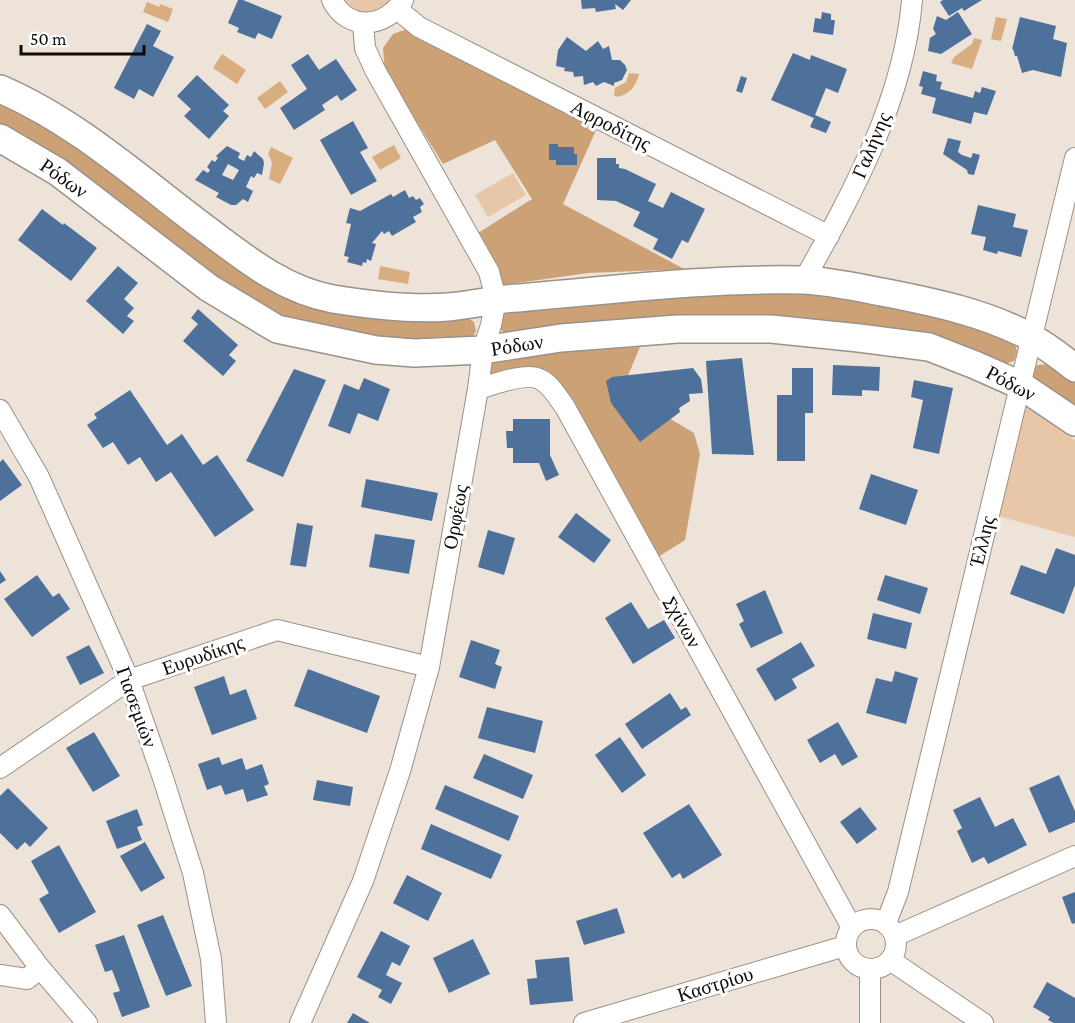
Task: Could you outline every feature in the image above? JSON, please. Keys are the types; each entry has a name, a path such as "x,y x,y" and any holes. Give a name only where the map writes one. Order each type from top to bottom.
{"street":[{"path":"332,0 343,14 352,20 363,22 382,20 400,4"},
{"name":"Γαλήνης","path":"804,280 829,236 869,155 894,90 911,15 912,0"},
{"name":"Αφροδίτης","path":"400,4 419,27 829,236"},
{"name":"Ορφέως","path":"300,1023 363,881 400,771 429,667 483,350 496,299 489,272 375,70 365,48 363,22"},
{"path":"0,89 44,110 78,132 252,263 289,285 330,298 398,307 449,307 496,299 675,285 750,280 804,280 835,283 923,300 969,312 1033,338 1075,368"},
{"name":"Ρόδων","path":"0,138 58,172 209,288 277,329 376,350 414,353 483,350 561,338 677,329 771,329 929,347 975,364 1020,385 1075,423"},
{"name":"Έλλης","path":"891,930 898,892 1075,158"},
{"name":"Σχίνων","path":"478,389 526,377 539,378 549,386 565,407 851,926"},
{"name":"Γιασεμιών","path":"0,410 39,477 129,680 164,778 193,873 211,958 216,1023"},
{"name":"Ευρυδίκης","path":"0,768 129,680 277,630 429,667"},
{"path":"891,930 1075,856"},
{"path":"0,915 40,968 87,1023"},
{"path":"873,918 891,930 896,950 890,960 881,967 870,969 858,966 850,958 845,946 846,936 851,926 861,920 873,918"},
{"name":"Καστρίου","path":"584,1023 845,946"},
{"path":"890,960 982,1023"},
{"path":"0,975 27,979 40,968"},
{"path":"870,969 870,1023"}],"shaded area":[{"path":"345,0 391,0 380,10 366,13 355,9"},
{"path":"147,2 173,9 168,22 143,12"},
{"path":"996,17 1007,19 1001,41 991,39"},
{"path":"407,29 598,126 563,204 684,269 588,273 502,285 478,233 532,199 495,140 443,164 385,71 383,48 393,34"},
{"path":"974,38 982,40 972,69 951,63 954,57 972,44"},
{"path":"222,54 246,70 237,84 213,68"},
{"path":"629,73 639,74 636,83 631,90 616,97 615,88 626,82"},
{"path":"280,81 288,92 265,109 257,98"},
{"path":"0,101 53,126 277,288 462,315 474,322 476,331 471,340 376,342 264,313 0,132"},
{"path":"394,145 401,158 380,170 372,157"},
{"path":"271,147 293,158 280,184 269,179 272,163 268,154"},
{"path":"513,173 526,195 488,217 475,195"},
{"path":"380,266 410,272 408,284 378,279"},
{"path":"761,290 828,292 916,306 1015,343 1017,352 1014,361 1005,364 908,333 510,336 496,327 505,308"},
{"path":"640,347 622,390 694,433 700,454 685,540 658,557 570,397 551,376 488,377 491,356"},
{"path":"1050,364 1075,379 1075,415 1037,387 1031,375 1037,365"},
{"path":"1025,407 1075,440 1075,537 998,516"}],"building":[{"path":"238,0 282,16 272,39 258,33 255,39 237,32 239,28 228,23"},
{"path":"581,0 631,0 623,10 615,4 616,9 596,12 595,8 582,9"},
{"path":"943,0 982,0 964,11 962,8 949,16 940,2"},
{"path":"822,12 831,14 831,20 835,20 833,35 813,32 815,18 821,19"},
{"path":"958,12 972,34 941,54 928,51 930,38 936,34 933,29 937,16 946,20"},
{"path":"1020,17 1056,26 1053,39 1067,43 1061,77 1033,70 1022,73 1017,56 1012,49"},
{"path":"147,24 161,31 153,46 174,57 153,97 139,89 134,99 114,88"},
{"path":"567,37 586,51 598,41 603,49 609,46 612,60 620,60 627,70 622,80 614,83 614,86 604,82 596,86 593,82 584,85 583,76 574,77 573,72 564,71 565,68 556,66 558,50"},
{"path":"793,53 810,60 811,55 847,69 838,93 826,88 815,115 831,122 826,133 810,127 814,118 771,100"},
{"path":"308,54 319,70 336,59 357,90 341,101 337,95 322,105 325,110 294,130 280,108 307,89 291,65"},
{"path":"923,71 937,75 936,81 942,82 940,89 973,98 975,91 980,93 982,87 996,91 987,115 974,112 971,124 932,113 936,98 921,94 923,87 919,86"},
{"path":"197,75 229,105 223,111 229,116 209,139 184,116 191,109 177,96"},
{"path":"741,76 747,78 742,93 736,91"},
{"path":"353,121 368,148 360,152 377,181 351,195 320,140"},
{"path":"948,138 961,141 958,152 962,155 971,158 973,153 980,155 974,175 968,174 967,170 943,154"},
{"path":"549,144 558,144 558,147 574,147 574,154 577,154 577,165 556,165 556,160 549,160"},
{"path":"227,146 240,153 238,158 244,161 247,155 251,157 254,151 263,159 262,175 257,173 254,178 251,176 246,187 253,191 248,202 243,199 236,205 231,205 216,197 219,193 195,180 203,170 208,173 210,170 207,167 212,160 215,162 218,158 216,156","holes":["228,164 239,170 233,180 222,175"]},
{"path":"597,158 616,158 619,168 656,184 648,201 663,208 671,192 705,209 688,243 682,240 672,259 653,249 658,239 633,226 640,212 616,201 597,200"},
{"path":"405,190 409,198 413,196 416,200 420,198 424,204 420,207 422,212 413,217 416,222 392,236 389,231 384,234 382,231 372,243 376,244 371,261 367,259 362,266 347,262 349,257 344,256 351,224 346,223 350,208 360,211 391,194 393,197"},
{"path":"978,205 1016,214 1013,227 1028,230 1021,257 983,250 986,237 971,234"},
{"path":"42,209 97,248 71,281 18,240"},
{"path":"118,266 138,283 124,299 134,308 127,316 134,321 123,334 86,301"},
{"path":"198,309 238,345 229,355 236,361 223,376 183,341 198,324 191,318"},
{"path":"742,358 754,455 712,454 706,361"},
{"path":"833,365 880,367 879,391 862,390 862,396 832,395"},
{"path":"693,368 701,379 703,393 689,394 690,401 679,408 680,412 640,442 611,403 606,381 612,377"},
{"path":"792,368 813,368 813,413 805,413 805,461 777,461 777,395 792,395"},
{"path":"294,369 326,380 283,477 246,461"},
{"path":"364,378 390,389 378,421 358,413 350,434 328,426 344,384 359,390"},
{"path":"914,380 953,388 939,454 913,448 923,400 911,397"},
{"path":"130,390 167,445 182,434 203,465 217,455 254,510 215,537 171,472 156,482 140,457 128,465 113,442 103,448 87,425 97,418 94,414"},
{"path":"513,419 550,419 550,455 559,475 546,481 539,463 513,463 513,448 507,448 506,431 513,431"},
{"path":"3,459 22,485 0,501 0,462"},
{"path":"871,474 918,490 906,525 859,509"},
{"path":"366,479 438,493 432,521 361,507"},
{"path":"576,513 611,540 594,563 558,537"},
{"path":"297,523 313,526 306,567 290,565"},
{"path":"488,530 515,538 504,575 478,567"},
{"path":"375,534 415,540 409,574 369,567"},
{"path":"1056,548 1075,555 1075,585 1064,614 1010,594 1021,565 1046,574"},
{"path":"0,571 6,580 0,584"},
{"path":"37,575 53,597 59,593 70,609 32,637 4,599"},
{"path":"885,575 928,588 920,614 877,600"},
{"path":"765,590 783,633 751,648 739,624 744,621 736,604"},
{"path":"631,602 648,629 664,620 675,638 633,664 605,618"},
{"path":"873,613 912,623 906,649 867,639"},
{"path":"471,640 500,650 495,664 502,667 495,689 459,677"},
{"path":"801,642 815,666 792,679 797,688 775,701 756,669"},
{"path":"89,645 104,673 80,685 66,657"},
{"path":"308,669 380,696 367,733 294,706"},
{"path":"895,671 918,678 906,724 866,713 876,678 892,682"},
{"path":"224,676 230,695 246,689 257,719 212,735 194,687"},
{"path":"670,693 681,710 686,707 691,715 642,749 625,724"},
{"path":"487,707 543,721 535,753 478,738"},
{"path":"838,722 858,757 842,766 835,754 820,763 807,740"},
{"path":"94,732 120,776 93,792 66,748"},
{"path":"620,737 646,775 622,793 595,755"},
{"path":"484,754 533,775 523,799 473,778"},
{"path":"219,757 222,765 242,758 246,770 262,764 269,784 264,786 268,795 247,802 243,789 225,795 221,785 207,790 198,764"},
{"path":"1059,775 1075,811 1075,822 1049,833 1029,788"},
{"path":"317,780 353,787 350,806 313,800"},
{"path":"445,785 519,816 509,841 435,809"},
{"path":"8,788 48,828 30,847 25,842 17,850 0,833 0,796"},
{"path":"980,797 995,827 1013,818 1027,845 988,864 984,857 972,863 957,831 962,828 953,810"},
{"path":"689,804 722,855 683,879 680,873 672,878 643,833"},
{"path":"860,807 877,829 857,844 840,822"},
{"path":"137,809 143,825 137,827 142,840 117,849 106,821"},
{"path":"431,824 502,855 491,879 421,849"},
{"path":"145,842 165,878 141,892 120,856"},
{"path":"59,845 96,912 59,933 39,899 49,893 31,861"},
{"path":"407,875 442,893 428,921 393,903"},
{"path":"1075,892 1075,923 1072,924 1062,897"},
{"path":"617,908 625,933 584,945 576,921"},
{"path":"163,915 192,986 166,996 137,925"},
{"path":"381,931 410,946 400,966 392,962 386,975 402,983 391,1004 378,997 382,990 357,977"},
{"path":"124,935 150,1007 122,1017 113,993 120,991 112,970 105,972 95,945"},
{"path":"473,939 490,974 449,993 433,958"},
{"path":"569,957 573,1001 530,1005 527,979 537,978 535,960"},
{"path":"1047,982 1075,998 1075,1023 1054,1023 1048,1020 1050,1017 1033,1007"},
{"path":"353,1013 370,1023 347,1023"}]}
